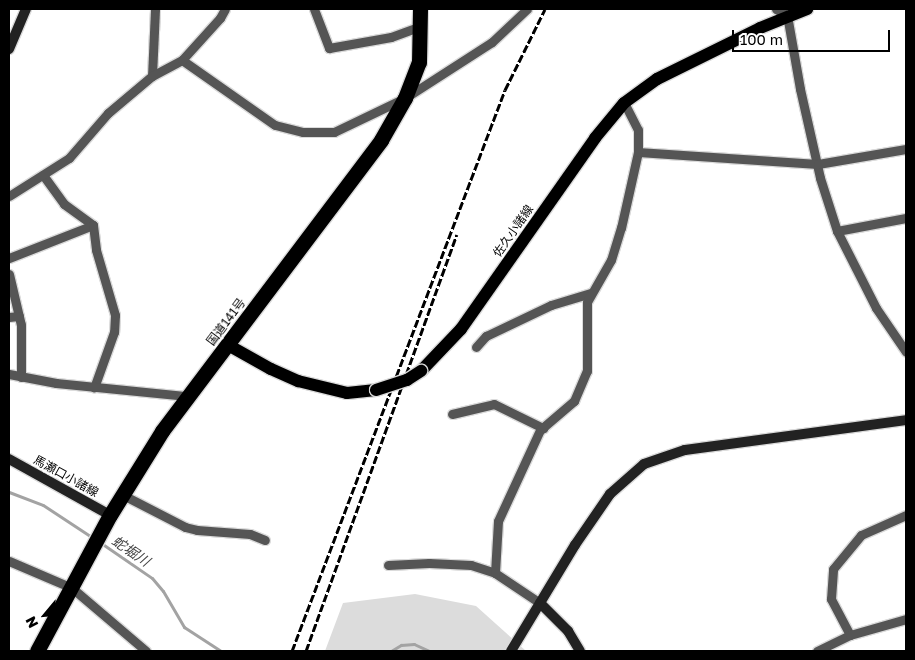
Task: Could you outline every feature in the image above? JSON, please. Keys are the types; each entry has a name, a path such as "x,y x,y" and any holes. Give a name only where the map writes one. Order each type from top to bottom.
{"highway":[{"name":"国道141号","path":"37,651 110,515 162,431 381,140 405,98 419,62 420,9"}],"main road":[{"name":"佐久小諸線","path":"228,345 270,369 298,381 348,393 376,390 407,380 421,371 461,329 594,138 624,103 656,79 782,12 807,9"}],"street":[{"path":"9,49 26,9"},
{"path":"152,76 155,9"},
{"path":"9,196 69,158 108,113 152,76 182,60 220,18 225,9"},
{"path":"314,9 329,48 391,37 421,26"},
{"path":"182,60 275,125 303,132 334,132 405,98 492,42 527,9"},
{"path":"782,12 827,203 838,232 876,308 906,352"},
{"path":"495,573 498,521 543,428 574,401 587,371 587,302 611,260 621,228 638,152 638,130 624,103"},
{"path":"638,152 818,164 906,148"},
{"path":"43,175 64,204 93,225 96,250 115,315 114,332 94,388"},
{"path":"838,232 906,218"},
{"path":"9,258 93,225"},
{"path":"9,274 21,325 21,376"},
{"path":"476,347 486,336 552,305 592,293"},
{"path":"9,316 19,316"},
{"path":"9,374 94,388 187,396"},
{"path":"452,414 494,404 529,419 543,428"},
{"path":"511,651 575,545 610,494 644,464 685,450 906,420"},
{"name":"馬瀬口小諸線","path":"9,459 110,515"},
{"path":"122,495 186,527 197,530 250,534 265,540"},
{"path":"850,635 831,599 834,569 861,534 906,515"},
{"path":"9,561 72,588 146,651"},
{"path":"388,566 429,563 471,565 495,573 540,604 568,630 580,651"},
{"path":"817,651 850,635 906,619"}],"shaded area":[{"path":"415,594 476,606 526,651 325,651 343,603"}],"waterway":[{"name":"蛇堀川","path":"9,492 43,505 93,538"},
{"name":"蛇堀川","path":"101,543 152,578 163,591 184,627 221,651"},
{"name":"蛇堀川","path":"391,651 401,645 414,644 429,651"}],"railway":[{"path":"292,651 505,90 545,9"},
{"path":"306,651 457,235"}]}
